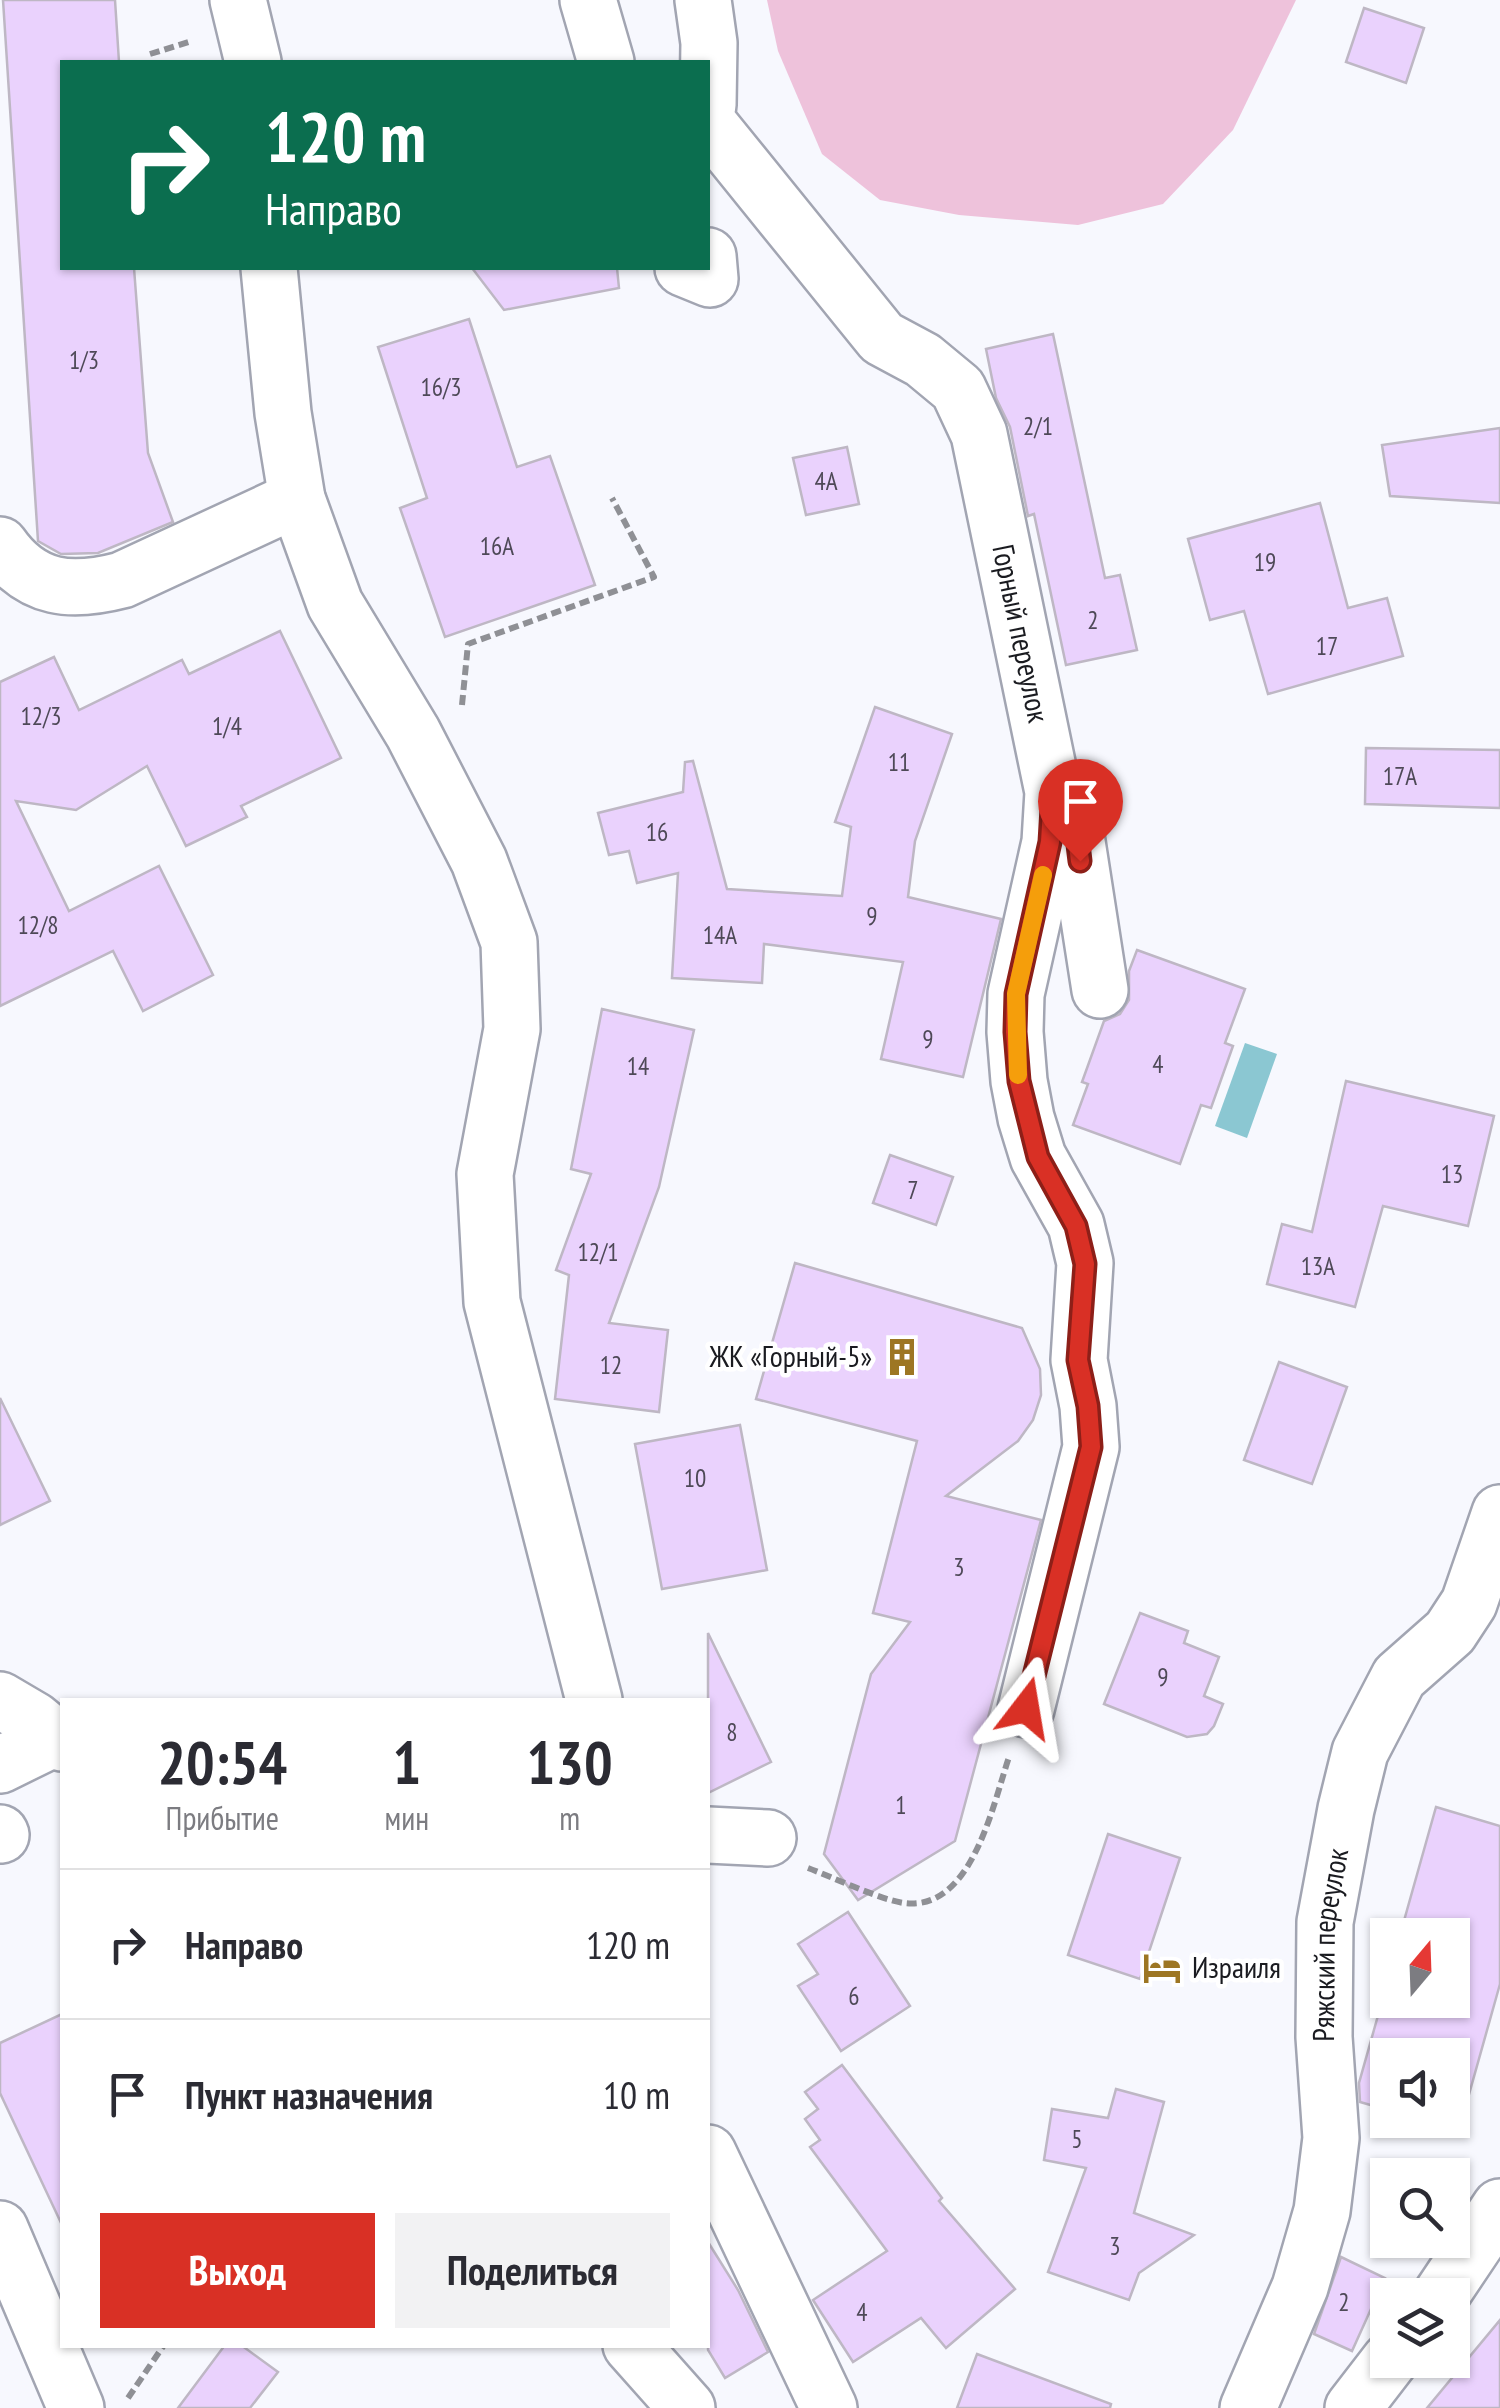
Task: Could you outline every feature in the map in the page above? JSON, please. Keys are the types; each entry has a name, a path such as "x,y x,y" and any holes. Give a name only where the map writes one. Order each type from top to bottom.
{"street":[{"path":"238,0 253,60"},
{"path":"588,0 605,60"},
{"path":"703,0 708,60"},
{"name":"Горный переулок","path":"710,126 882,338 923,360 958,389 979,434 1053,792 1050,842 1016,994 1015,1032 1019,1081 1034,1144 1076,1226 1085,1264 1078,1360 1088,1406 1091,1447 1026,1708"},
{"path":"269,270 283,414 297,499 334,604 413,733 479,861 509,942 512,1030 486,1174 492,1302 593,1698"},
{"path":"688,270 710,280 709,270"},
{"path":"0,545 32,578 64,588 92,588 122,580 297,499"},
{"path":"1053,792 1076,828 1100,990"},
{"name":"Ряжский переулок","path":"1248,2408 1300,2286 1322,2211 1330,2138 1324,2037 1325,1922 1360,1752 1399,1677 1450,1632 1469,1603 1500,1513"},
{"path":"0,1700 59,1741"},
{"path":"0,1764 59,1741"},
{"path":"710,1835 768,1838"},
{"path":"710,2157 829,2408"},
{"path":"1453,2278 1500,2208"},
{"path":"0,2228 76,2408"},
{"path":"634,2348 687,2408"},
{"path":"1353,2408 1376,2378"}],"path":[{"path":"150,54 197,40"},
{"path":"413,733 462,706 468,644 654,577 612,498"},
{"path":"768,1838 790,1862 904,1904 951,1888 973,1864 1026,1708"},
{"path":"122,2408 162,2348"}],"shaded area":[{"path":"767,0 1296,0 1233,130 1163,204 1078,225 959,215 880,200 822,154 778,51"}],"water":[{"path":"1245,1043 1277,1054 1247,1138 1215,1126"}],"building":[{"path":"3,0 115,0 119,60 60,60 60,270 134,270 148,453 173,522 98,553 61,554 38,541"},
{"path":"1364,8 1424,28 1406,83 1346,62"},
{"path":"474,270 617,270 619,288 504,310"},
{"path":"469,319 517,467 550,456 595,585 445,637 400,508 427,498 378,347"},
{"path":"1053,334 1105,578 1120,575 1137,650 1066,665 1034,514 1028,516 1010,427 996,398 986,349"},
{"path":"1500,428 1500,503 1390,496 1382,445"},
{"path":"847,447 859,504 806,515 793,458"},
{"path":"1320,503 1348,608 1387,598 1403,656 1268,694 1244,611 1210,620 1188,539"},
{"path":"280,631 341,758 241,806 247,817 186,846 147,766 76,810 16,801 69,911 159,866 213,975 143,1011 113,951 0,1006 0,682 54,657 79,710 182,660 189,674"},
{"path":"875,707 952,734 915,841 908,897 1001,919 963,1077 881,1059 903,962 764,944 762,983 672,978 678,873 637,883 629,851 609,855 598,813 683,792 685,762 693,761 727,889 842,896 851,827 835,822"},
{"path":"1366,748 1500,750 1500,808 1365,804"},
{"path":"1137,950 1245,989 1225,1043 1233,1046 1211,1108 1201,1105 1180,1164 1073,1125 1088,1084 1082,1082 1104,1021 1120,1014 1129,1000 1129,971"},
{"path":"602,1009 694,1030 659,1187 609,1323 668,1330 659,1412 555,1399 569,1275 556,1270 591,1174 571,1169"},
{"path":"1346,1081 1494,1116 1468,1226 1383,1206 1355,1307 1267,1284 1282,1224 1312,1232"},
{"path":"890,1155 953,1177 936,1225 873,1203"},
{"path":"795,1263 1022,1328 1040,1369 1041,1395 1033,1420 1018,1441 946,1496 1041,1520 955,1841 858,1900 824,1854 871,1674 910,1622 873,1613 917,1441 756,1399"},
{"path":"1279,1362 1347,1387 1312,1484 1244,1460"},
{"path":"0,1398 50,1501 0,1525"},
{"path":"740,1425 767,1570 662,1589 635,1444"},
{"path":"1140,1613 1188,1631 1184,1643 1219,1657 1204,1696 1223,1704 1207,1734 1187,1737 1104,1704"},
{"path":"708,1633 771,1762 710,1792 710,1698"},
{"path":"1436,1807 1500,1826 1500,1984 1470,2091 1470,2038 1372,2038 1377,2018 1470,2018 1470,1918 1405,1918"},
{"path":"1108,1834 1180,1858 1140,1979 1068,1955"},
{"path":"848,1912 910,2006 841,2051 798,1986 818,1974 798,1944"},
{"path":"60,2015 60,2221 0,2093 0,2043"},
{"path":"1370,2044 1370,2105 1360,2102 1359,2083"},
{"path":"842,2065 942,2198 939,2201 1015,2289 946,2348 921,2318 853,2362 813,2300 887,2251 810,2147 820,2140 805,2119 818,2109 805,2092"},
{"path":"1116,2089 1164,2102 1134,2213 1194,2235 1139,2273 1129,2300 1048,2272 1086,2168 1044,2160 1052,2109 1108,2118"},
{"path":"710,2245 738,2290 768,2352 725,2378 708,2350"},
{"path":"1341,2257 1385,2278 1370,2278 1370,2311 1352,2351 1314,2334"},
{"path":"1500,2320 1500,2408 1427,2408 1452,2378 1470,2378 1470,2356"},
{"path":"223,2348 245,2348 278,2372 250,2408 178,2408"},
{"path":"977,2354 1111,2404 1110,2408 957,2408"}],"slow traffic":[{"path":"1018,1075 1016,994 1043,875"}],"place":[{"name":"ЖК «Горный-5»","path":"902,1357"},
{"name":"Израиля","path":"1162,1968"}],"route":[{"path":"1026,1708 1091,1447 1088,1406 1078,1360 1085,1264 1076,1226 1038,1157 1026,1118 1015,1032 1016,994 1050,842 1053,792 1076,828 1080,861"}]}
